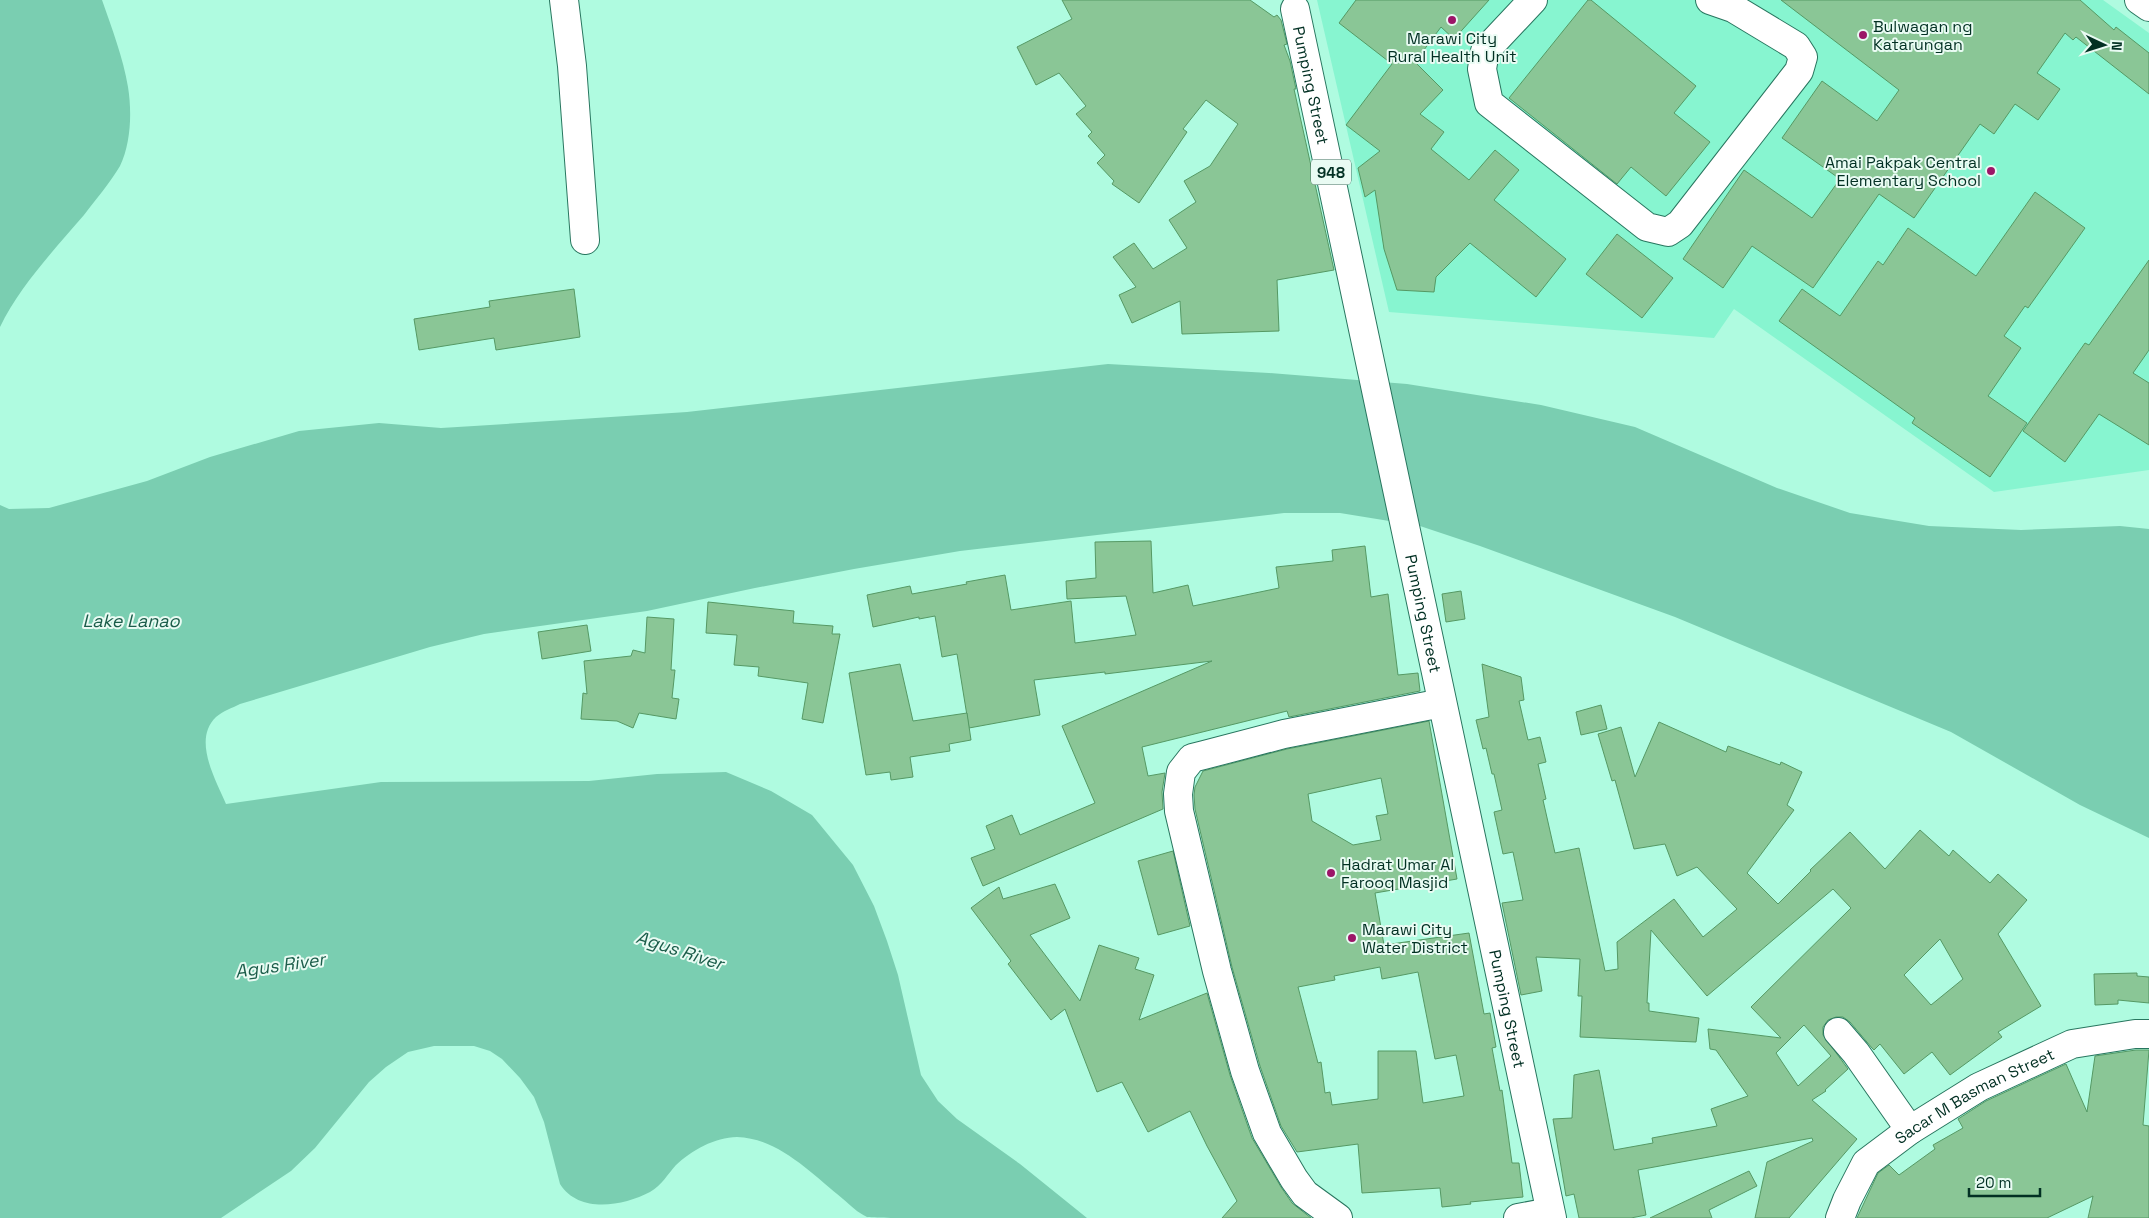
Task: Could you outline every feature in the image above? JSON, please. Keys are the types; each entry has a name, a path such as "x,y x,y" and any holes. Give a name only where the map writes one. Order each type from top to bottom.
{"main road":[{"path":"564,0 572,66 585,240"},
{"path":"1533,0 1485,51 1482,69 1489,103 1647,228 1668,232 1680,224 1799,71 1803,57 1796,46 1733,8 1710,0"},
{"path":"2139,0 2149,8"},
{"name":"Pumping Street","path":"1292,3 1366,336 1551,1215"},
{"path":"1338,1218 1304,1194 1267,1132 1245,1071 1216,971 1179,811 1179,782 1186,765 1192,758 1204,754 1284,734 1442,703"},
{"path":"1838,1032 1856,1053 1910,1130"},
{"name":"Sacar M Basman Street","path":"1840,1218 1866,1163 1910,1130 1979,1087 2072,1044 2135,1034 2149,1034"},
{"path":"1518,1218 1551,1215"}],"shaded area":[{"path":"1317,0 2103,0 2149,33 2149,470 1994,492 1734,309 1714,338 1389,312"}],"water":[{"path":"0,0 102,0 123,65 128,87 130,117 124,157 120,166 84,215 27,283 0,327"},
{"name":"Lake Lanao","path":"1108,364 1269,373 1407,384 1541,405 1635,427 1777,488 1850,513 1929,526 2021,530 2120,526 2149,529 2149,838 2080,805 1951,732 1675,617 1420,526 1340,513 1284,513 960,551 854,569 647,611 484,634 430,647 240,704 225,711 216,717 209,726 206,748 212,772 226,804 381,782 589,781 657,774 726,772 771,791 812,815 853,865 874,906 887,941 898,975 921,1075 938,1101 957,1119 1020,1164 1087,1218 867,1217 854,1209 807,1169 780,1150 752,1139 737,1137 720,1139 696,1150 676,1165 658,1186 639,1197 615,1204 590,1203 578,1200 568,1194 560,1184 544,1122 534,1097 520,1078 502,1059 490,1051 474,1046 434,1046 408,1052 386,1067 369,1082 315,1148 291,1171 221,1218 0,1218 0,505 9,509 49,508 147,481 210,457 299,431 379,423 441,428 687,412"}],"building":[{"path":"1062,0 1250,0 1274,17 1277,15 1281,20 1287,44 1284,45 1290,61 1296,89 1294,89 1334,270 1277,280 1279,331 1182,334 1180,301 1132,323 1119,295 1136,287 1113,257 1134,243 1153,269 1187,248 1169,220 1196,202 1184,181 1210,166 1238,124 1206,100 1183,129 1187,132 1139,203 1112,184 1114,181 1097,163 1105,155 1088,136 1092,132 1076,114 1086,106 1059,73 1036,85 1017,47 1072,19"},
{"path":"1356,0 1489,0 1454,39 1441,27 1415,62 1443,90 1420,114 1444,132 1431,149 1469,180 1495,150 1519,170 1494,200 1566,259 1536,297 1470,243 1436,277 1434,292 1397,290 1384,249 1375,190 1365,197 1358,168 1380,151 1346,125 1392,64 1339,23"},
{"path":"1588,0 1591,0 1696,86 1674,113 1710,142 1666,196 1631,167 1617,184 1509,98"},
{"path":"1781,0 2080,0 2114,30 2116,27 2149,53 2149,94 2076,37 2073,40 2065,33 2037,73 2060,89 2038,120 2015,104 1994,134 1980,124 1914,218 1879,194 1813,288 1752,246 1723,288 1683,259 1744,170 1812,218 1840,179 1782,138 1822,81 1877,121 1899,90"},
{"path":"2035,192 2085,228 2028,308 2025,306 2004,336 2021,348 1988,396 2027,423 1990,477 1912,423 1915,418 1779,321 1802,289 1840,316 1878,261 1883,265 1908,228 1976,276"},
{"path":"1617,234 1673,278 1642,318 1586,274"},
{"path":"2149,260 2149,350 2133,373 2149,383 2149,445 2099,414 2065,462 2023,431 2085,343 2089,345"},
{"path":"574,289 580,337 496,350 494,338 419,350 414,319 490,307 489,301"},
{"path":"1151,541 1153,593 1188,585 1193,606 1279,588 1276,567 1333,561 1332,550 1365,546 1371,597 1388,594 1398,675 1418,673 1420,691 1289,717 1287,711 1142,747 1148,776 1165,773 1162,792 1163,809 983,886 971,858 995,849 986,826 1012,815 1020,835 1095,803 1062,726 1212,661 1105,674 1105,672 1034,680 1040,715 969,728 957,654 942,657 935,616 919,619 919,617 873,627 867,595 910,586 912,594 1005,575 1011,610 1071,601 1075,643 1136,635 1126,596 1067,599 1066,581 1096,578 1095,542"},
{"path":"1461,591 1465,619 1446,622 1442,594"},
{"path":"708,602 794,611 793,623 833,626 832,634 840,634 823,723 802,719 808,683 758,676 759,667 734,665 737,635 706,633"},
{"path":"647,617 674,619 671,670 675,670 672,698 679,699 676,719 639,713 633,728 617,721 581,719 583,693 587,694 584,661 631,656 633,650 645,653"},
{"path":"587,625 591,651 542,659 538,632"},
{"path":"900,664 913,721 967,713 971,740 949,744 950,751 910,757 913,777 891,780 890,772 866,775 849,673"},
{"path":"1482,664 1521,677 1524,700 1519,701 1528,740 1540,737 1546,762 1538,764 1546,799 1543,800 1555,853 1579,848 1605,971 1618,969 1617,942 1674,899 1703,937 1737,909 1697,867 1677,876 1665,844 1634,849 1615,780 1612,781 1598,734 1621,727 1635,777 1659,722 1726,752 1728,746 1780,765 1781,762 1802,772 1787,805 1794,810 1747,873 1778,904 1850,832 1885,869 1920,830 1949,856 1953,850 1990,883 1998,874 2027,900 1998,934 2041,1006 1998,1032 2002,1037 1950,1075 1932,1052 1904,1074 1880,1044 1874,1050 1850,1022 1843,1017 1828,1020 1823,1027 1823,1035 1848,1069 1826,1091 1812,1100 1857,1139 1789,1218 1755,1218 1767,1162 1813,1141 1812,1138 1638,1170 1646,1215 1631,1218 1579,1218 1574,1194 1566,1196 1553,1119 1572,1118 1574,1075 1599,1070 1614,1150 1653,1143 1652,1138 1717,1126 1711,1109 1748,1096 1716,1050 1710,1049 1708,1029 1781,1038 1751,1007 1851,908 1833,889 1707,996 1651,930 1647,1003 1649,1003 1649,1011 1699,1018 1696,1042 1580,1037 1582,996 1578,996 1580,959 1536,957 1542,991 1521,995 1502,903 1523,900 1513,852 1503,854 1494,812 1502,810 1494,774 1492,774 1486,748 1483,749 1476,720 1489,717","holes":["1940,939 1963,979 1931,1005 1904,975","1804,1025 1831,1056 1798,1086 1776,1053"]},
{"path":"1601,705 1607,729 1581,735 1576,712"},
{"path":"1429,721 1457,879 1375,893 1384,945 1469,933 1484,1014 1490,1013 1496,1047 1492,1048 1500,1091 1502,1090 1512,1163 1519,1163 1523,1197 1470,1202 1471,1204 1442,1207 1440,1188 1362,1193 1358,1144 1297,1152 1281,1126 1260,1066 1232,967 1195,809 1194,795 1195,787 1203,771 1287,749","holes":["1381,778 1388,814 1376,816 1381,840 1353,845 1312,821 1308,794","1380,967 1382,979 1418,972 1435,1059 1456,1055 1464,1096 1423,1103 1416,1051 1378,1051 1378,1099 1332,1105 1330,1092 1325,1093 1321,1062 1318,1063 1298,987 1335,980 1334,976"]},
{"path":"1173,851 1190,926 1158,935 1138,861"},
{"path":"1055,884 1070,918 1030,935 1080,1001 1099,945 1139,958 1135,969 1154,975 1139,1020 1207,993 1230,1075 1252,1138 1292,1203 1311,1218 1222,1218 1237,1201 1190,1111 1148,1132 1122,1082 1097,1092 1065,1009 1051,1020 1008,964 1011,961 971,908 999,887 1003,899"},
{"path":"2137,973 2137,976 2149,977 2149,1003 2118,1000 2118,1004 2095,1005 2094,974"},
{"path":"2149,1050 2143,1125 2149,1126 2149,1218 2088,1218 2093,1196 2047,1218 1857,1218 1878,1173 1889,1165 1899,1175 1935,1149 1933,1145 1963,1128 1958,1119 1986,1101 2066,1064 2087,1112 2095,1056"},
{"path":"1749,1171 1757,1186 1709,1210 1712,1218 1650,1218"}],"place":[{"name":"Marawi City Rural Health Unit","path":"1452,20"},
{"name":"Bulwagan ng Katarungan","path":"1863,35"},
{"name":"Amai Pakpak Central Elementary School","path":"1991,171"},
{"name":"Hadrat Umar Al Farooq Masjid","path":"1331,873"},
{"name":"Marawi City Water District","path":"1352,938"}],"water label":[{"name":"Agus River","path":"680,950"},
{"name":"Agus River","path":"280,965"}]}
